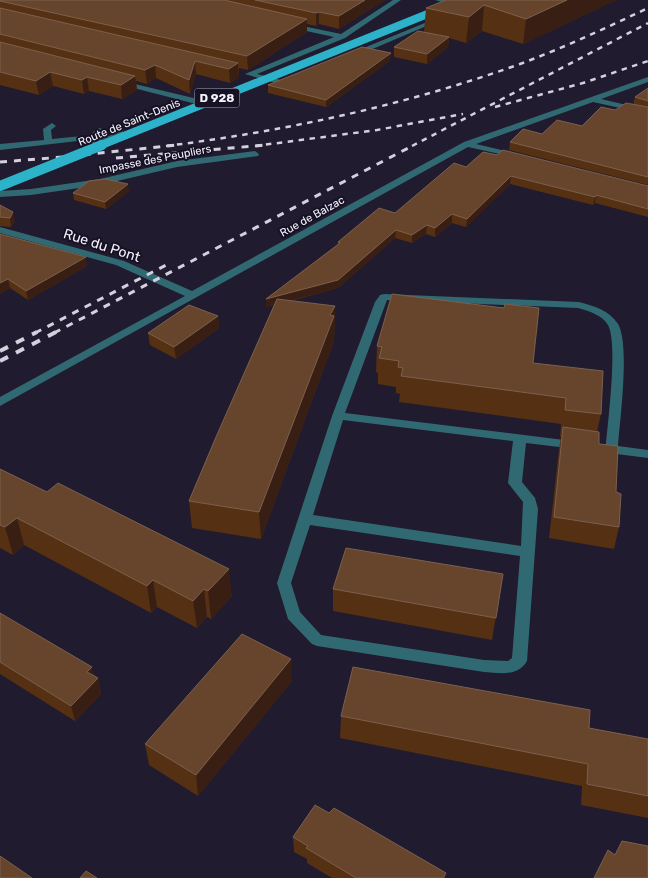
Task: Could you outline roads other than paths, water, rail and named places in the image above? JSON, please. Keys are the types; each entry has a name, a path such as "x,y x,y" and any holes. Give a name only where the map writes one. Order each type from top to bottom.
{"main road":[{"name":"Route de Saint-Denis","path":"0,186 435,11"}],"street":[{"path":"249,74 342,36 398,0"},
{"path":"345,57 448,14"},
{"path":"287,24 342,36"},
{"name":"Route de Saint-Denis","path":"239,72 282,83 300,76"},
{"name":"Route de Saint-Denis","path":"0,147 86,139 110,139 263,78"},
{"name":"Rue de Balzac","path":"0,402 467,144 648,79"},
{"path":"116,81 203,103"},
{"path":"592,99 648,112"},
{"path":"48,142 47,129 52,126"},
{"path":"86,139 102,130"},
{"path":"467,144 528,160"},
{"name":"Impasse des Peupliers","path":"0,194 31,192 100,182 177,164 255,154"},
{"name":"Rue du Pont","path":"0,230 120,263 192,295"},
{"path":"520,438 515,483 530,501 531,509 519,661 511,667 484,666 317,640 293,615 284,583 338,416 380,302 384,296 579,305 597,310 607,316 617,335 612,449"},
{"path":"338,416 648,454"},
{"path":"304,519 528,552"}],"railway":[{"path":"166,146 256,133 301,124 345,115 433,92 536,58 648,8"},
{"path":"412,146 648,23"},
{"path":"495,107 583,83 648,61"},
{"path":"256,146 377,130 463,114"},
{"path":"0,162 176,145"},
{"path":"256,146 266,145"},
{"path":"54,333 414,145"},
{"path":"116,158 256,146"},
{"path":"35,333 170,263"},
{"path":"0,351 37,332"},
{"path":"0,361 56,332"}]}
